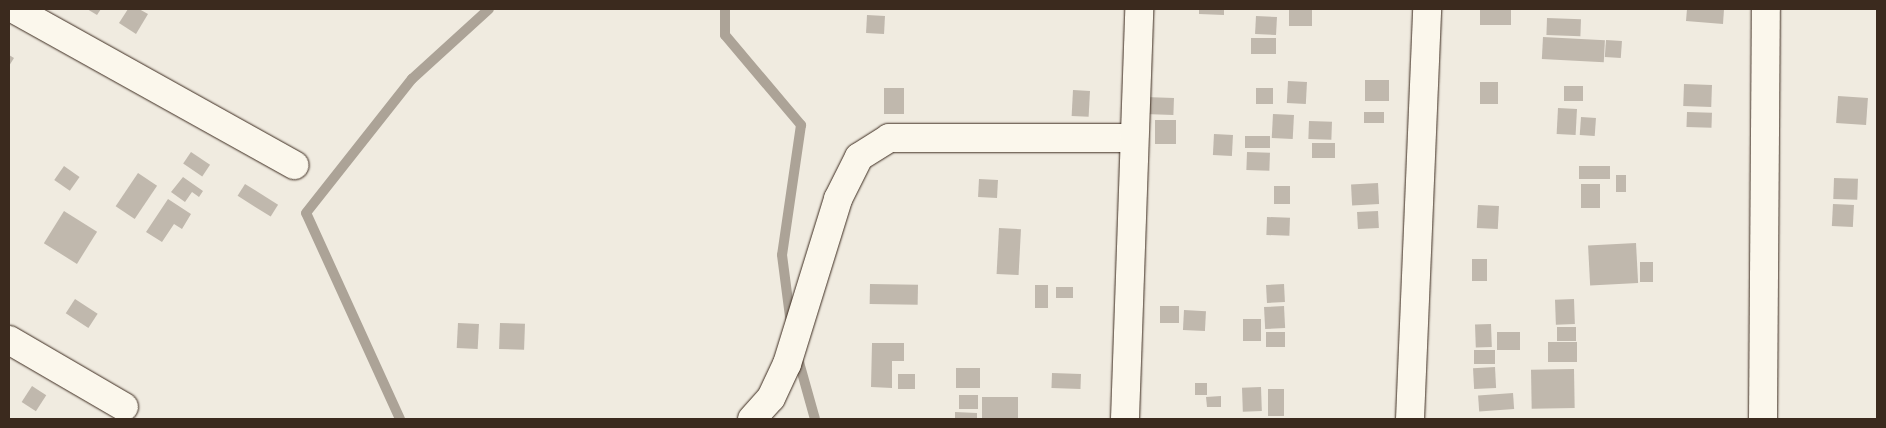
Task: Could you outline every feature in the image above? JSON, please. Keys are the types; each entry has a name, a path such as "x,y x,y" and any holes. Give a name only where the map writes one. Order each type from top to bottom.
{"street":[{"path":"14,9 294,165"},
{"path":"1125,419 1139,9"},
{"path":"1410,419 1427,9"},
{"path":"1763,419 1766,9"},
{"path":"752,419 771,398 786,364 838,199 859,157 889,138 1134,138"},
{"path":"9,340 124,407"}],"building":[{"path":"87,9 101,9 97,15"},
{"path":"128,9 139,9 148,14 136,34 119,23"},
{"path":"1199,9 1224,9 1224,15 1199,14"},
{"path":"1289,9 1312,9 1312,26 1289,26"},
{"path":"1480,9 1511,9 1511,25 1480,25"},
{"path":"1687,9 1724,9 1723,24 1686,21"},
{"path":"867,15 885,16 884,34 866,33"},
{"path":"1256,16 1277,17 1276,35 1255,34"},
{"path":"1547,18 1581,19 1580,36 1546,35"},
{"path":"1543,37 1605,40 1604,62 1542,59"},
{"path":"1251,38 1276,38 1276,54 1251,54"},
{"path":"1606,40 1622,41 1621,58 1605,57"},
{"path":"9,55 14,58 9,66"},
{"path":"1365,80 1389,80 1389,101 1365,101"},
{"path":"1288,81 1307,82 1306,104 1287,103"},
{"path":"1480,82 1498,82 1498,104 1480,104"},
{"path":"1684,84 1712,85 1711,107 1683,106"},
{"path":"1564,86 1583,86 1583,101 1564,101"},
{"path":"884,88 904,88 904,114 884,114"},
{"path":"1256,88 1273,88 1273,104 1256,104"},
{"path":"1073,90 1090,91 1089,117 1072,116"},
{"path":"1838,96 1868,98 1866,125 1836,123"},
{"path":"1145,97 1174,98 1173,115 1144,114"},
{"path":"1558,108 1577,109 1576,135 1557,134"},
{"path":"1364,112 1384,112 1384,123 1364,123"},
{"path":"1687,112 1712,113 1711,128 1686,127"},
{"path":"1273,114 1294,115 1293,139 1272,138"},
{"path":"1581,117 1596,118 1595,136 1580,135"},
{"path":"1155,120 1176,120 1176,144 1155,144"},
{"path":"1309,121 1332,122 1331,140 1308,139"},
{"path":"1214,134 1233,135 1232,156 1213,155"},
{"path":"1245,136 1270,136 1270,148 1245,148"},
{"path":"1312,143 1335,143 1335,158 1312,158"},
{"path":"191,152 210,165 202,176 183,164"},
{"path":"1247,152 1270,153 1269,171 1246,170"},
{"path":"64,166 80,177 70,191 54,180"},
{"path":"1579,166 1610,166 1610,179 1579,179"},
{"path":"138,173 157,186 135,219 116,206"},
{"path":"1616,175 1626,175 1626,192 1616,192"},
{"path":"183,177 203,191 199,197 192,192 185,202 171,192"},
{"path":"1834,178 1858,179 1857,200 1833,199"},
{"path":"979,179 998,180 997,198 978,197"},
{"path":"1378,183 1379,204 1352,205 1351,184"},
{"path":"245,184 278,205 271,217 238,196"},
{"path":"1581,184 1600,184 1600,208 1581,208"},
{"path":"1274,186 1290,186 1290,204 1274,204"},
{"path":"168,199 191,214 182,229 174,224 162,242 146,232"},
{"path":"1833,204 1854,205 1853,227 1832,226"},
{"path":"1478,205 1499,206 1498,229 1477,228"},
{"path":"64,211 97,232 77,264 44,243"},
{"path":"1378,211 1379,228 1358,229 1357,212"},
{"path":"1267,217 1290,218 1289,236 1266,235"},
{"path":"999,228 1021,229 1019,275 997,274"},
{"path":"1636,243 1638,283 1590,285 1588,246"},
{"path":"1472,259 1487,259 1487,281 1472,281"},
{"path":"1640,262 1653,262 1653,282 1640,282"},
{"path":"870,284 918,285 918,305 870,304"},
{"path":"1284,284 1285,302 1267,303 1266,285"},
{"path":"1035,285 1048,285 1048,308 1035,308"},
{"path":"1056,287 1073,287 1073,298 1056,298"},
{"path":"75,299 98,314 88,328 66,313"},
{"path":"1574,299 1575,324 1556,325 1555,300"},
{"path":"1160,306 1179,306 1179,323 1160,323"},
{"path":"1284,306 1285,328 1265,329 1264,307"},
{"path":"1184,310 1206,311 1205,331 1183,330"},
{"path":"1243,319 1261,319 1261,341 1243,341"},
{"path":"458,323 479,324 478,349 457,348"},
{"path":"500,323 525,324 524,350 499,349"},
{"path":"1491,324 1492,347 1476,348 1475,325"},
{"path":"1557,327 1576,327 1576,341 1557,341"},
{"path":"1266,332 1285,332 1285,347 1266,347"},
{"path":"1497,332 1520,332 1520,350 1497,350"},
{"path":"1548,342 1577,342 1577,362 1548,362"},
{"path":"872,343 904,343 904,361 892,361 892,388 871,387"},
{"path":"1474,350 1495,350 1495,364 1474,364"},
{"path":"1495,367 1496,388 1474,389 1473,368"},
{"path":"956,368 980,368 980,388 956,388"},
{"path":"1574,369 1575,408 1532,409 1531,370"},
{"path":"1052,373 1081,374 1080,389 1051,388"},
{"path":"898,374 915,374 915,389 898,389"},
{"path":"1195,383 1207,383 1207,395 1195,395"},
{"path":"32,386 46,395 36,411 22,402"},
{"path":"1261,387 1262,411 1243,412 1242,388"},
{"path":"1268,389 1284,389 1284,416 1268,416"},
{"path":"1513,393 1514,409 1479,411 1478,395"},
{"path":"959,395 978,395 978,409 959,409"},
{"path":"1221,396 1221,407 1207,407 1206,397"},
{"path":"982,397 1018,397 1018,419 982,419"},
{"path":"955,412 977,413 977,419 955,419"}],"waterway":[{"path":"400,419 306,213 412,79 489,9"},
{"path":"725,9 725,35 801,125 782,255 791,324"},
{"path":"797,355 815,419"}]}
